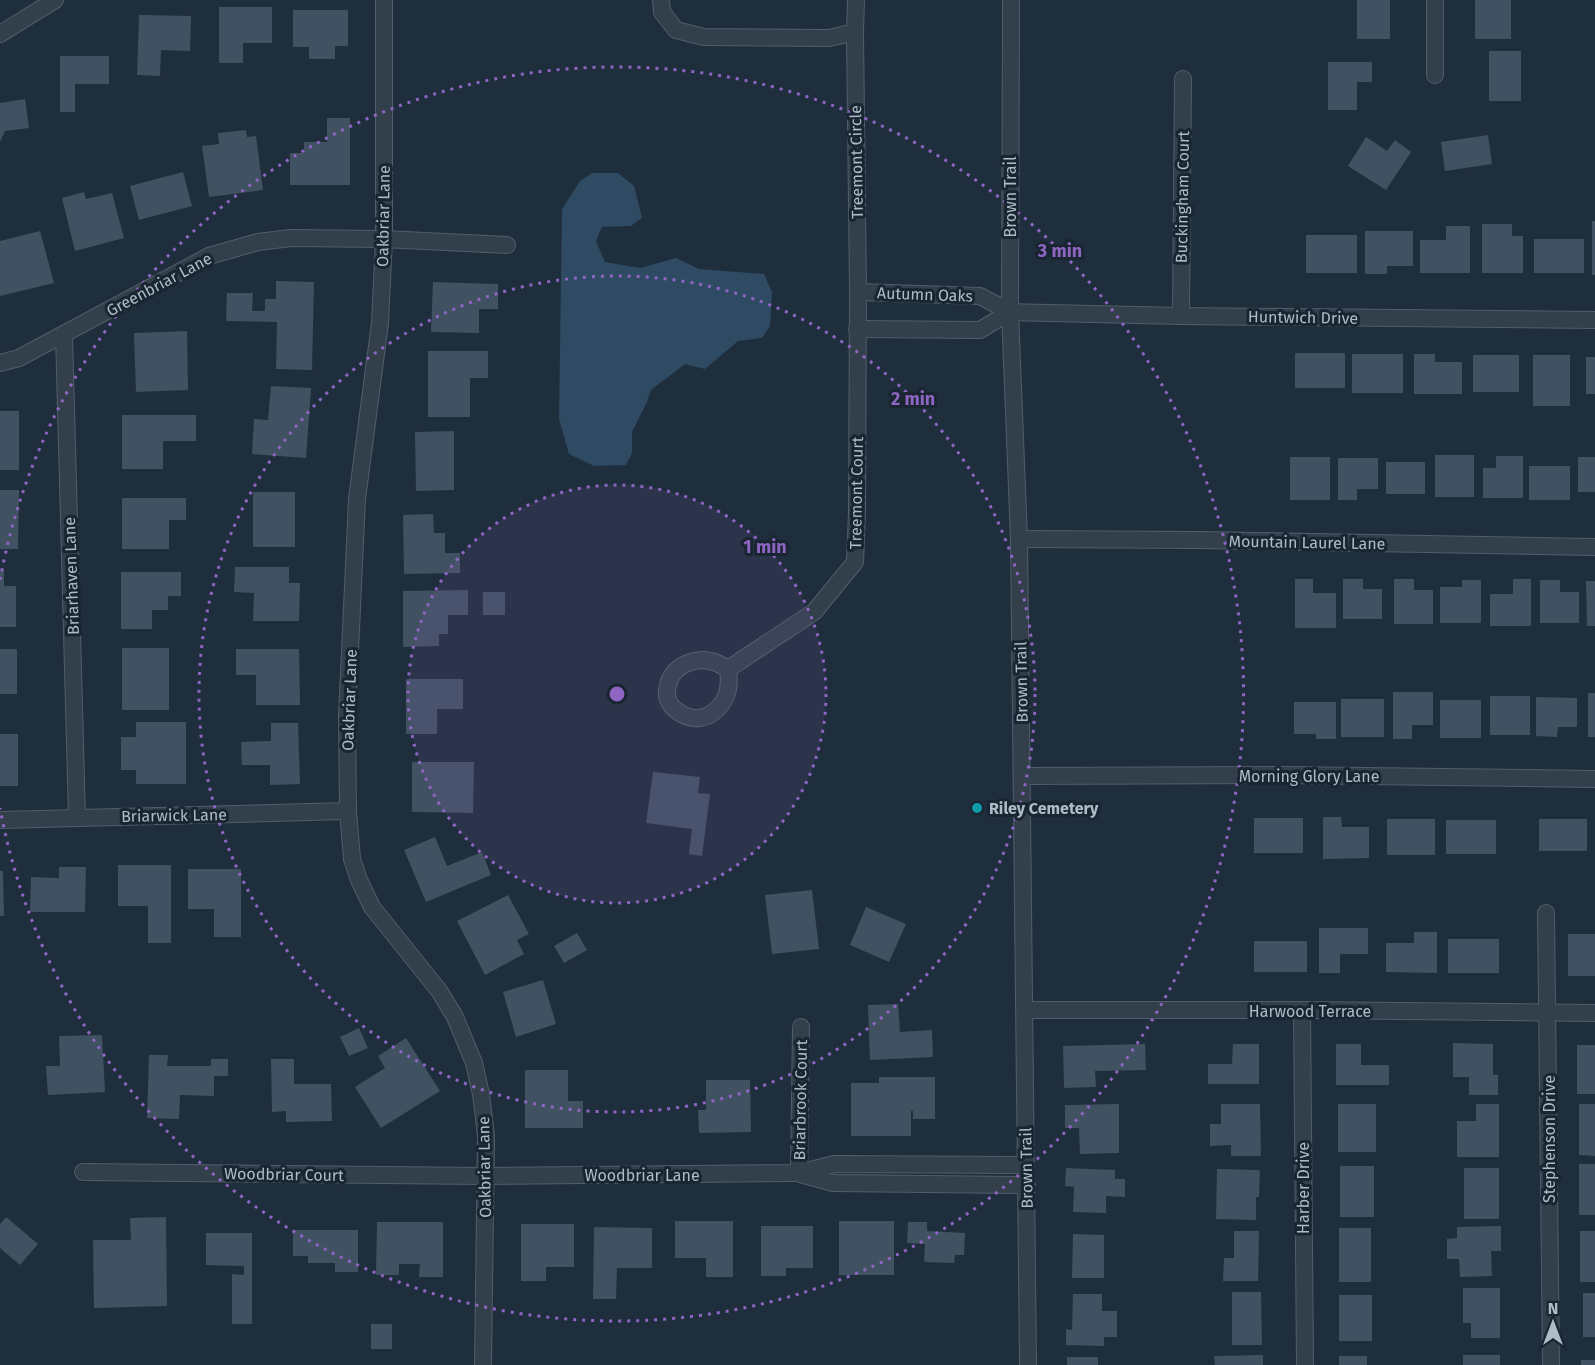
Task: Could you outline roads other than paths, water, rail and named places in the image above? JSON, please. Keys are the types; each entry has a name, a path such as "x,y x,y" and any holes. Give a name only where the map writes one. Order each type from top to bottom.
{"street":[{"path":"0,34 55,0"},
{"name":"Oakbriar Lane","path":"384,0 384,239 380,323 357,499 347,716 348,811 352,859 372,907 440,992 455,1017 474,1063 481,1094 486,1136 483,1365"},
{"path":"661,0 662,12 676,30 704,37 829,38 855,33"},
{"name":"Treemont Circle","path":"856,0 858,292"},
{"name":"Brown Trail","path":"1011,0 1010,312 1019,539 1028,1365"},
{"path":"1435,0 1435,75"},
{"name":"Buckingham Court","path":"1181,316 1183,79"},
{"name":"Greenbriar Lane","path":"0,363 19,358 208,256 258,242 291,238 384,239 507,245"},
{"name":"Autumn Oaks","path":"858,292 980,296 1010,312"},
{"name":"Treemont Court","path":"728,669 814,612 855,562 858,292"},
{"path":"857,329 980,330 1010,312"},
{"name":"Huntwich Drive","path":"1010,312 1595,320"},
{"name":"Briarhaven Lane","path":"64,334 77,818"},
{"name":"Mountain Laurel Lane","path":"1019,539 1595,547"},
{"name":"Morning Glory Lane","path":"1022,776 1283,775 1595,778"},
{"name":"Briarwick Lane","path":"0,820 348,811"},
{"name":"Stephenson Drive","path":"1546,913 1551,1365"},
{"name":"Harwood Terrace","path":"1025,1010 1595,1013"},
{"name":"Harber Drive","path":"1302,1010 1305,1365"},
{"name":"Briarbrook Court","path":"799,1173 801,1027"},
{"name":"Woodbriar Lane","path":"486,1176 799,1173 834,1164 1026,1165"},
{"name":"Woodbriar Court","path":"83,1172 486,1176"},
{"name":"Woodbriar Lane","path":"799,1173 833,1183 1027,1185"}],"water":[{"path":"592,173 618,173 634,186 642,218 631,226 602,227 596,241 605,262 640,268 676,258 699,269 764,274 772,292 770,326 762,338 738,341 705,369 685,364 651,390 632,432 632,453 626,465 594,466 569,454 559,419 562,209 580,181"}],"place":[{"name":"Riley Cemetery","path":"977,808"}]}
